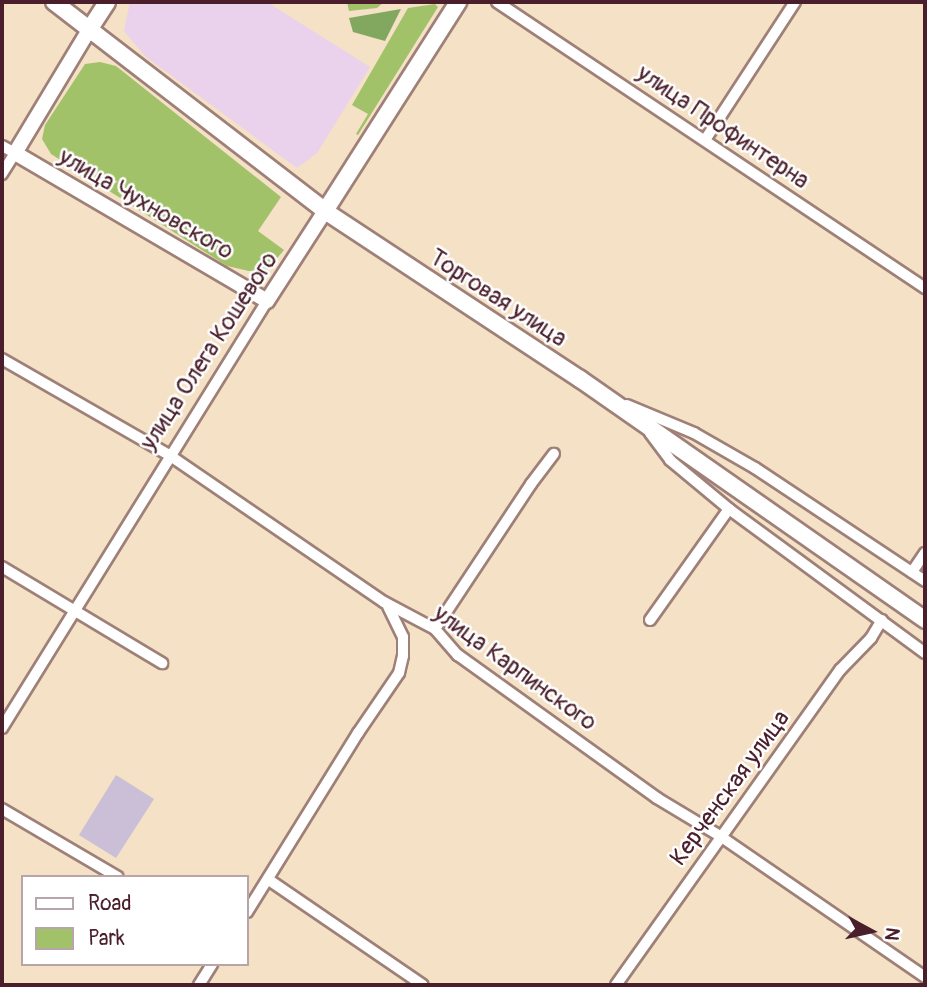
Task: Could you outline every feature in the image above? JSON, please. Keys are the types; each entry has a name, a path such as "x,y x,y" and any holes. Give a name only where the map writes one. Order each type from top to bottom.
{"main road":[{"name":"Торговая улица","path":"54,2 325,211 593,388 925,620"},
{"path":"89,30 107,2"},
{"name":"улица Олега Кошевого","path":"325,211 458,2"}],"street":[{"name":"улица Профинтерна","path":"497,2 925,288"},
{"path":"705,140 795,2"},
{"path":"2,174 8,150 89,30"},
{"name":"улица Чухновского","path":"8,150 267,301"},
{"name":"улица Олега Кошевого","path":"2,728 169,455 325,211"},
{"name":"улица Карпинского","path":"2,359 169,455 384,602 435,629 458,655 657,798 720,836 925,977"},
{"path":"593,388 694,433 745,462 925,581"},
{"path":"642,423 670,460 729,509 925,653"},
{"path":"435,629 531,484 554,454"},
{"path":"650,620 729,509"},
{"path":"912,572 925,553"},
{"path":"2,567 162,663"},
{"path":"251,900 269,880 358,733 399,673 403,637 397,619 384,602"},
{"name":"Керченская улица","path":"616,985 840,670 871,638 882,620"},
{"path":"2,808 115,875"},
{"path":"269,880 423,985"},
{"path":"199,985 211,966"}],"shaded area":[{"path":"130,2 267,2 370,67 317,153 297,168 146,57 124,31"},
{"path":"116,775 154,799 116,858 79,835"}],"green space":[{"path":"347,2 384,2 377,8 349,11"},
{"path":"435,4 438,7 358,135 356,134 368,114 352,105 408,8"},
{"path":"401,9 385,41 353,32 349,18"},
{"path":"100,62 116,66 281,197 258,231 284,250 267,270 249,271 227,266 51,154 42,139 45,125 85,64"}]}
